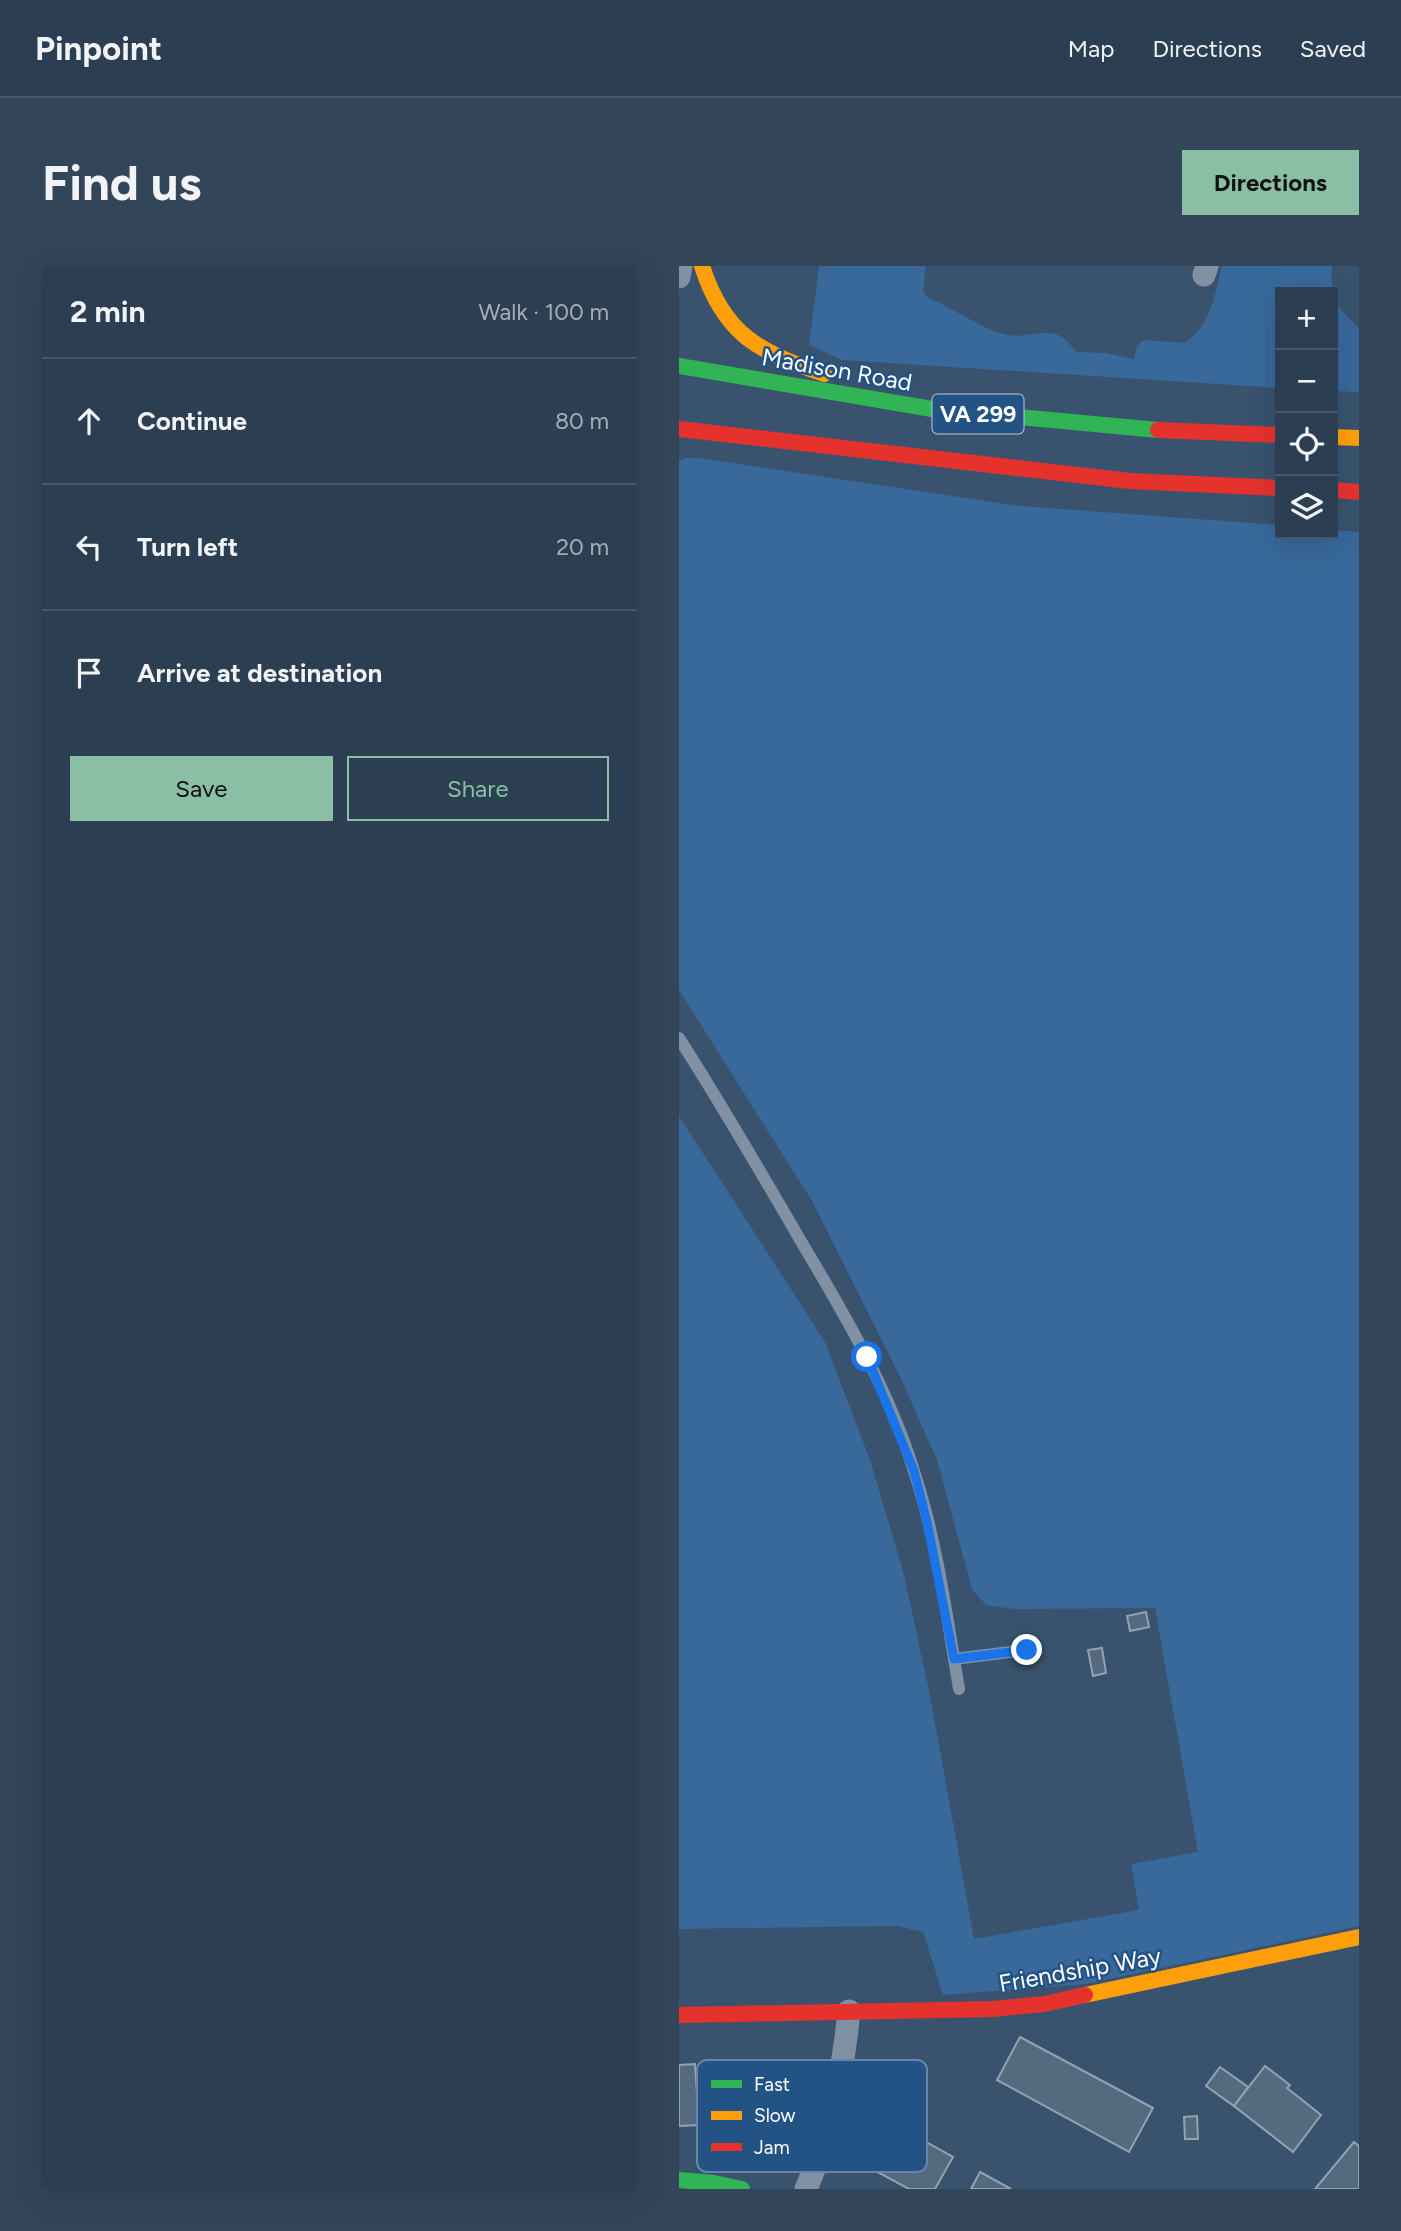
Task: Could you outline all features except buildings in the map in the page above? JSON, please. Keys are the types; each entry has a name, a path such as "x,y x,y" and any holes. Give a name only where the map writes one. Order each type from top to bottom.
{"main road":[{"path":"702,266 709,288 725,318 750,342 784,361 932,409"},
{"name":"Madison Road","path":"679,366 932,409 1147,430 1275,435"},
{"name":"VA 299","path":"679,429 1066,475 1275,488"},
{"path":"1338,437 1359,438"},
{"path":"1338,491 1359,492"},
{"name":"Friendship Way","path":"679,2015 993,2009 1044,2004 1359,1937"},
{"path":"679,2180 742,2189"}],"street":[{"path":"679,277 681,266"},
{"path":"844,2060 849,2011"},
{"path":"806,2189 812,2172"}],"lane":[{"path":"679,1038 728,1115 836,1300 867,1357 893,1414 914,1471 927,1522 959,1689"},
{"path":"954,1659 1027,1650"}],"shaded area":[{"path":"819,266 926,266 923,291 928,298 984,326 1014,336 1051,333 1067,342 1076,352 1105,353 1134,359 1137,346 1144,340 1185,343 1194,335 1211,309 1222,266 1332,266 1332,287 1275,287 1275,388 842,360 809,345"},
{"path":"1338,304 1359,328 1359,392 1338,391"},
{"path":"699,458 1020,506 1275,525 1275,539 1338,539 1338,530 1359,532 1359,1926 1086,1984 943,1995 923,1932 897,1926 679,1929 679,1116 825,1342 870,1460 903,1571 930,1695 974,1939 1139,1910 1131,1864 1198,1852 1155,1608 1014,1609 986,1605 972,1589 937,1460 903,1383 812,1201 679,990 679,461"}],"traffic: fast":[{"path":"679,366 932,409 1158,430"},
{"path":"679,2180 742,2189"}],"traffic: slow":[{"path":"702,266 721,309 747,338 781,358 824,374"},
{"path":"1338,437 1359,438"},
{"path":"1085,1995 1359,1937"}],"traffic: jam":[{"path":"679,429 1130,481 1275,488"},
{"path":"1158,430 1275,435"},
{"path":"1338,490 1359,492"},
{"path":"679,2015 993,2009 1044,2004 1085,1995"}],"route":[{"path":"867,1357 893,1414 914,1471 946,1609 954,1659 1027,1650"}]}
